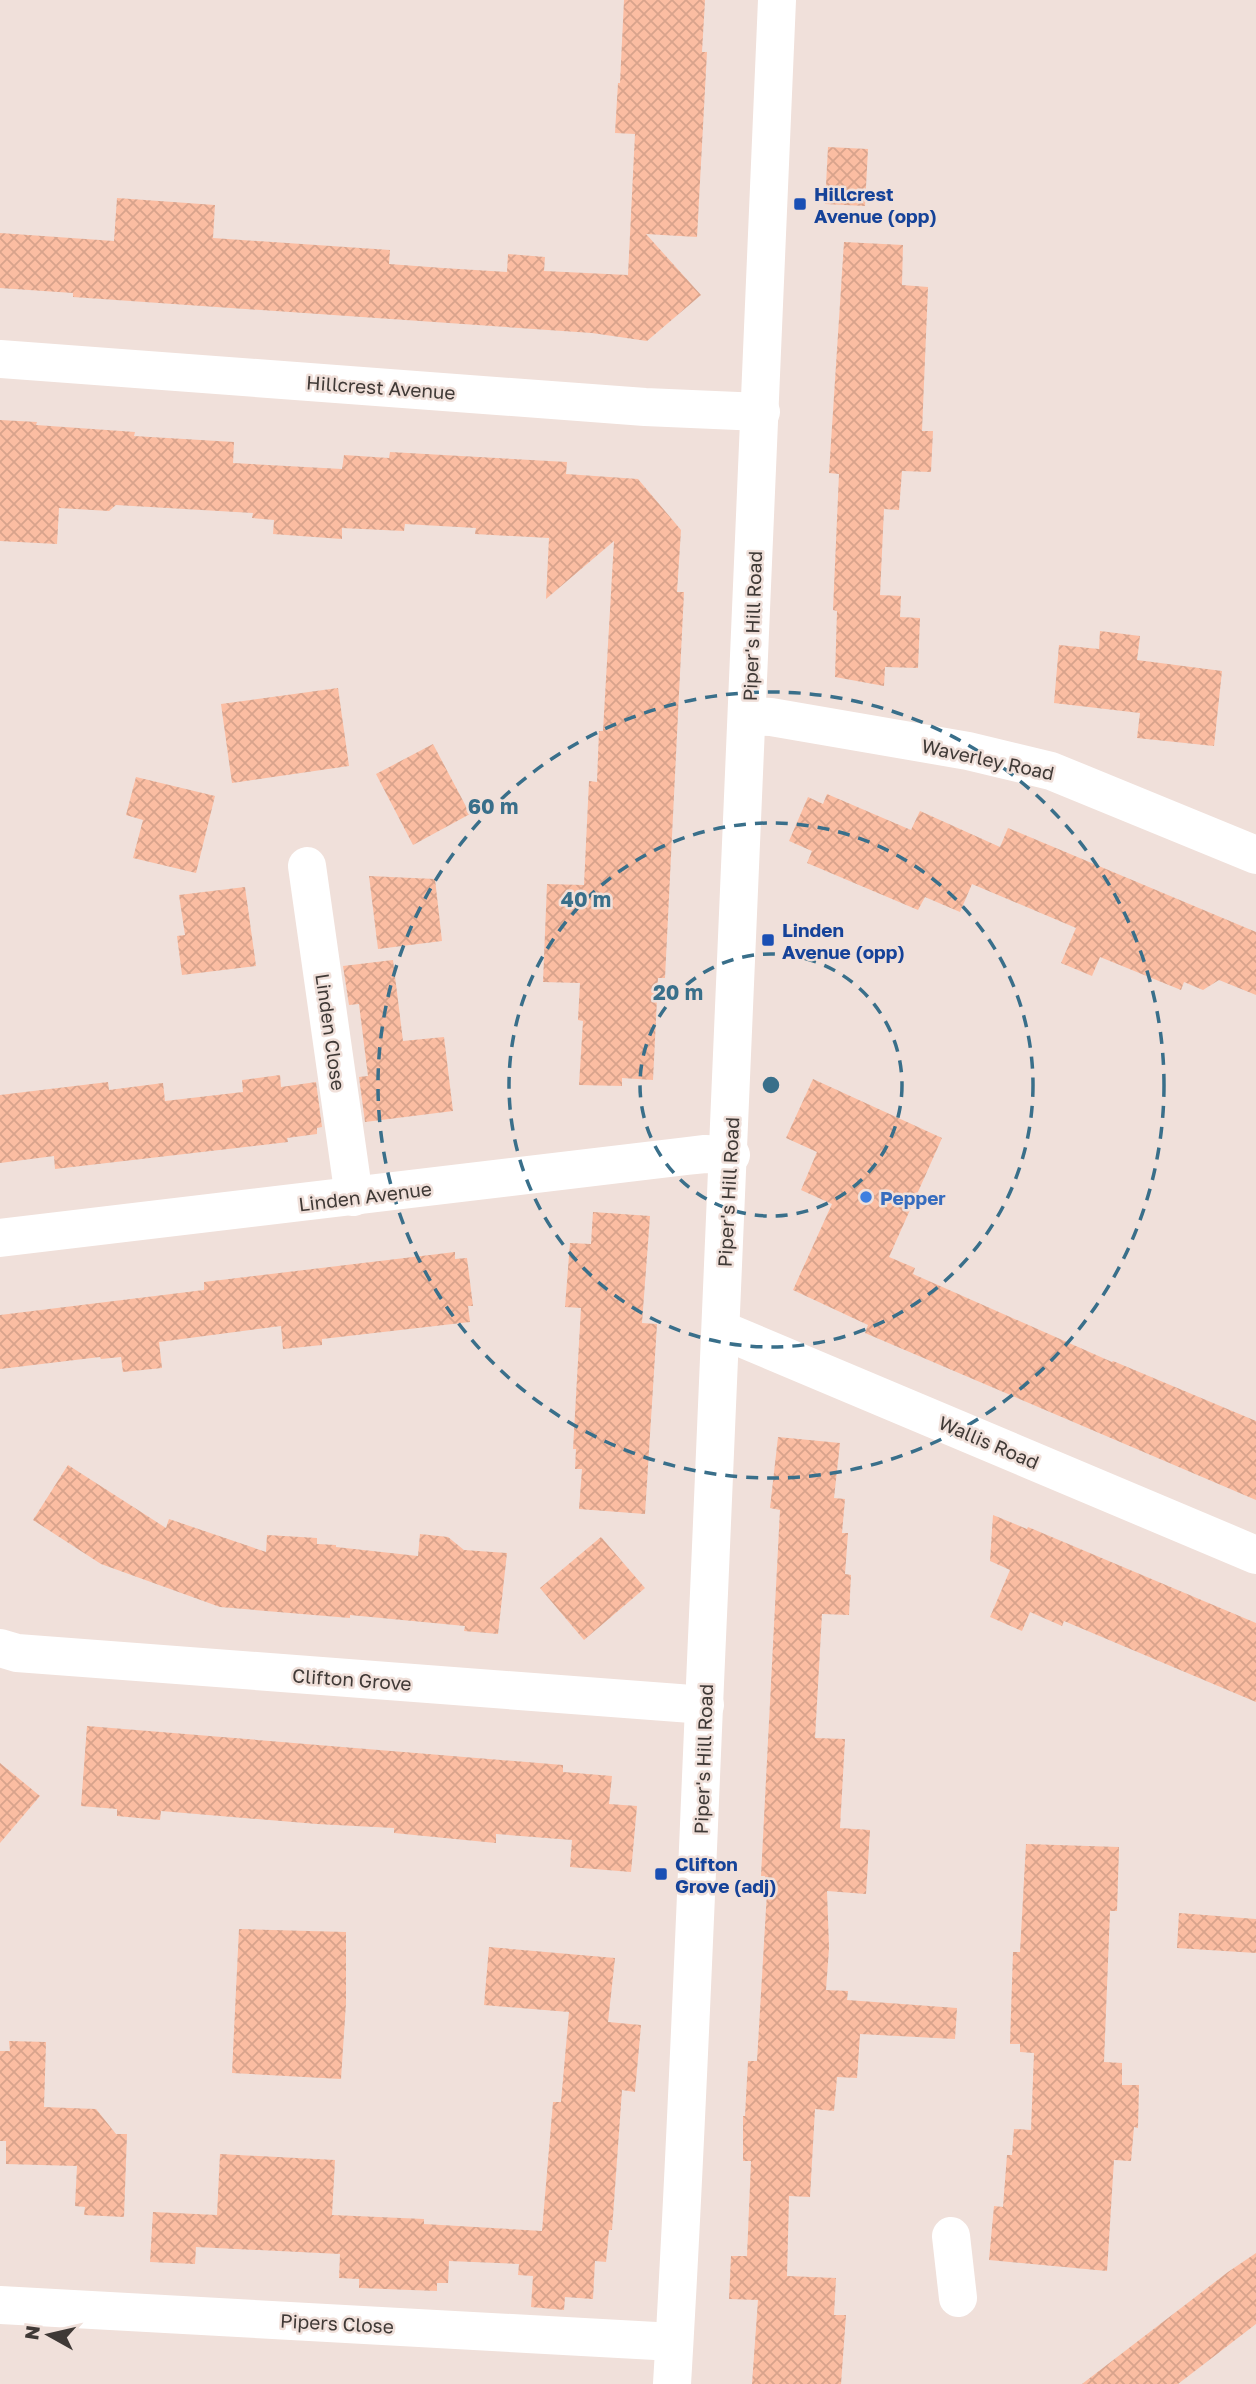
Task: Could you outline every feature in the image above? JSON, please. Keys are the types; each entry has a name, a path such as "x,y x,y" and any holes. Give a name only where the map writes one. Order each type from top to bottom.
{"street":[{"name":"Piper's Hill Road","path":"672,2384 731,1155 777,0"},
{"name":"Hillcrest Avenue","path":"0,359 631,406 761,412"},
{"name":"Waverley Road","path":"748,716 771,717 968,751 1051,771 1256,855"},
{"name":"Linden Close","path":"307,866 354,1197"},
{"name":"Linden Avenue","path":"0,1238 696,1155 731,1155"},
{"name":"Wallis Road","path":"722,1330 1256,1555"},
{"name":"Clifton Grove","path":"0,1648 17,1653 705,1705"},
{"path":"951,2236 958,2298"},
{"name":"Pipers Close","path":"0,2305 674,2342"}],"building":[{"path":"624,0 705,0 702,52 707,52 697,237 646,234 701,295 647,341 592,333 73,297 73,293 0,288 0,233 114,241 117,198 215,205 213,238 390,250 389,264 507,272 508,254 545,257 544,271 628,275 635,134 615,133"},
{"path":"828,147 868,149 865,206 825,204"},
{"path":"844,242 903,245 902,285 928,287 922,431 933,431 931,472 902,471 899,510 884,509 880,595 901,596 900,617 920,618 918,668 885,667 884,686 835,677 837,611 833,610 839,474 829,473"},
{"path":"0,420 135,432 134,436 234,442 233,463 342,469 344,455 389,458 390,452 567,462 566,474 638,479 681,530 677,592 684,592 665,978 658,978 653,1080 622,1078 622,1086 579,1085 583,1021 578,1020 580,983 543,982 547,884 584,885 589,781 597,782 599,731 603,731 614,541 546,599 549,538 475,534 476,528 405,524 404,531 342,528 342,539 273,534 274,520 252,518 253,513 116,505 109,511 59,508 57,544 0,541"},
{"path":"1100,631 1140,636 1137,660 1222,671 1214,746 1137,738 1140,713 1054,703 1059,645 1099,649"},
{"path":"338,688 349,766 232,783 221,704"},
{"path":"433,744 470,814 413,845 376,774"},
{"path":"136,777 215,796 196,873 133,858 143,820 126,815"},
{"path":"827,794 911,830 920,811 1000,847 1008,828 1256,932 1256,995 1219,980 1203,990 1184,982 1181,990 1100,957 1092,976 1061,963 1076,928 972,884 960,912 925,897 918,910 807,863 812,851 789,841 808,797 823,804"},
{"path":"369,876 435,879 442,941 378,949"},
{"path":"245,887 256,966 182,975 177,936 185,935 179,895"},
{"path":"393,960 403,1041 444,1037 453,1111 365,1122 359,1077 368,1076 359,1004 349,1005 343,966"},
{"path":"280,1075 281,1087 316,1082 322,1127 317,1128 317,1134 287,1138 288,1142 55,1169 54,1156 0,1163 0,1095 108,1082 109,1090 163,1083 165,1101 243,1092 242,1080"},
{"path":"813,1079 942,1138 889,1257 915,1268 913,1274 1112,1362 1256,1421 1256,1500 865,1333 868,1325 793,1290 832,1204 801,1190 817,1152 786,1138"},
{"path":"593,1212 650,1216 642,1323 657,1324 645,1514 579,1509 582,1469 575,1469 576,1449 573,1449 581,1308 565,1307 570,1243 591,1244"},
{"path":"455,1252 455,1259 467,1258 473,1306 468,1306 470,1322 322,1339 322,1345 283,1349 281,1326 159,1342 162,1368 123,1372 121,1357 0,1369 0,1315 204,1290 204,1282"},
{"path":"778,1437 840,1443 834,1498 845,1499 842,1533 848,1533 845,1574 851,1575 849,1615 822,1614 815,1738 845,1739 840,1828 870,1830 866,1894 827,1891 829,1948 826,1990 848,1991 847,2000 957,2008 955,2039 860,2034 857,2078 837,2077 834,2111 815,2109 810,2197 789,2196 787,2276 836,2278 834,2315 846,2315 841,2384 752,2384 758,2300 729,2299 731,2256 747,2256 751,2161 743,2161 743,2116 748,2061 757,2061 767,1892 764,1892 765,1876 761,1876 780,1510 770,1508"},
{"path":"68,1465 166,1528 169,1519 266,1552 267,1535 317,1538 317,1544 418,1556 420,1534 448,1537 464,1550 507,1553 498,1634 464,1631 465,1626 220,1607 101,1564 33,1520"},
{"path":"993,1515 1027,1529 1028,1527 1256,1623 1256,1702 1064,1621 1062,1626 1030,1612 1022,1631 990,1617 1010,1570 990,1561"},
{"path":"601,1537 645,1588 584,1640 540,1588"},
{"path":"87,1726 563,1765 563,1772 612,1776 609,1804 637,1806 631,1872 570,1867 572,1840 496,1834 496,1843 394,1833 394,1828 161,1811 160,1820 117,1816 117,1809 81,1806"},
{"path":"0,1763 40,1796 0,1843"},
{"path":"1026,1844 1119,1847 1117,1911 1110,1911 1104,2062 1122,2063 1122,2085 1139,2085 1138,2128 1134,2127 1131,2161 1114,2160 1107,2271 989,2260 994,2206 1003,2207 1007,2155 1012,2155 1014,2129 1031,2130 1034,2053 1020,2052 1020,2044 1010,2044 1013,1952 1020,1952"},
{"path":"1179,1913 1256,1919 1256,1953 1177,1948"},
{"path":"239,1929 346,1932 346,2003 341,2079 232,2073"},
{"path":"489,1947 615,1958 608,2022 641,2025 635,2092 622,2090 612,2230 609,2230 606,2262 595,2261 593,2299 565,2297 564,2310 531,2307 533,2276 518,2275 519,2264 449,2261 448,2283 437,2283 437,2291 359,2288 359,2279 339,2278 340,2254 196,2247 195,2264 150,2262 153,2212 217,2215 220,2154 335,2160 332,2215 424,2219 424,2224 542,2231 553,2102 561,2102 569,2012 484,2005"},
{"path":"9,2041 46,2042 44,2107 96,2109 116,2134 127,2134 124,2217 84,2215 85,2207 75,2206 77,2166 6,2164 6,2141 0,2141 0,2051 10,2051"},
{"path":"1256,2253 1256,2324 1178,2384 1082,2384 1228,2272"}],"place":[{"name":"Hillcrest Avenue (opp)","path":"800,204"},
{"name":"Linden Avenue (opp)","path":"768,940"},
{"name":"Pepper","path":"866,1197"},
{"name":"Clifton Grove (adj)","path":"661,1874"}]}
